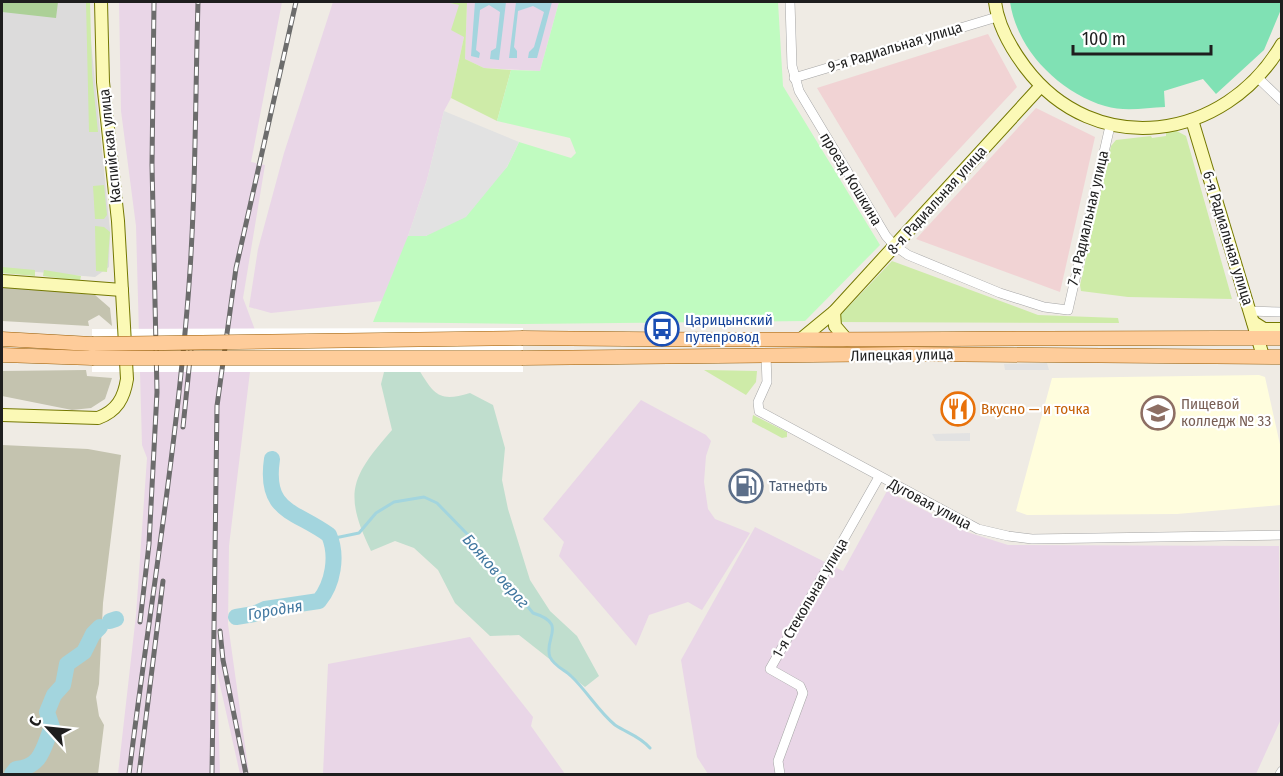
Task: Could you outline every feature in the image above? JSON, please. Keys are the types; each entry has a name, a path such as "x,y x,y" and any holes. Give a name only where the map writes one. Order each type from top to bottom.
{"main road":[{"name":"Каспийская улица","path":"2,415 85,419 109,414 118,406 125,394 127,379 118,221 103,82 101,2"},
{"path":"995,2 997,16 1019,59 1040,87 1067,107 1110,126 1125,129 1148,128 1192,120 1225,104 1258,78 1281,44"},
{"name":"8-я Радиальная улица","path":"800,340 834,312 1040,87"},
{"name":"6-я Радиальная улица","path":"1192,120 1263,356"},
{"path":"2,281 122,290"},
{"path":"834,312 835,326 847,340"},
{"path":"1251,316 1264,328 1281,329"},
{"name":"Липецкая улица","path":"2,339 92,344 523,339 847,340 1143,336 1281,338"},
{"name":"Липецкая улица","path":"2,355 92,358 909,354 1281,357"}],"street":[{"name":"проезд Кошкина","path":"790,2 794,78 799,91 843,167 886,236 895,246 908,255 1000,293 1044,307 1068,310"},
{"name":"9-я Радиальная улица","path":"794,78 997,16"},
{"path":"1258,78 1281,101"},
{"name":"7-я Радиальная улица","path":"1068,310 1110,126"},
{"path":"1251,316 1281,312"},
{"name":"Дуговая улица","path":"766,356 767,382 758,402 759,411 978,530 1008,537 1032,539 1281,535"},
{"name":"1-я Стекольная улица","path":"780,774 778,761 803,693 800,686 770,669 879,477"}],"shaded area":[{"path":"2,2 87,2 110,230 109,267 95,277 2,269"},
{"path":"119,2 282,2 251,162 265,165 243,298 255,330 229,546 228,624 249,774 240,774 217,672 220,774 118,774 136,615 147,458 142,445 136,226 121,111"},
{"path":"333,2 446,2 459,5 464,37 451,98 444,111 427,180 405,245 382,301 271,313 249,307 258,249 284,153"},
{"path":"467,2 559,2 540,71 484,68 465,59"},
{"path":"988,34 1017,87 895,218 817,88"},
{"path":"1036,108 1095,137 1060,292 916,239"},
{"path":"444,111 519,142 507,167 466,217 426,236 408,236 427,180"},
{"path":"2,286 95,295 110,308 112,326 99,315 88,321 89,326 2,321"},
{"path":"1047,363 1049,370 1005,370 1004,364"},
{"path":"86,370 87,376 112,378 105,399 91,408 72,410 2,396 2,371"},
{"path":"419,370 439,395 452,397 470,393 493,405 505,448 502,480 508,509 530,580 550,611 577,636 599,676 585,687 519,635 490,636 455,603 438,570 414,548 395,541 371,551 357,514 356,486 367,461 392,430 381,384 384,372"},
{"name":"Пищевой колледж № 33","path":"1259,375 1265,377 1281,449 1281,505 1177,514 1027,515 1016,511 1052,378"},
{"path":"641,400 706,435 711,441 706,456 704,482 708,509 715,519 750,533 702,610 688,602 649,615 636,646 559,556 564,542 543,519"},
{"path":"970,433 970,441 936,441 932,434"},
{"path":"2,445 88,449 121,455 103,603 99,684 96,697 99,716 104,725 98,774 2,774"},
{"path":"887,491 967,532 1008,545 1279,546 1281,719 1256,774 708,774 697,757 681,660 755,527 843,571"},
{"path":"470,637 533,717 531,726 565,774 323,774 328,664"}],"green space":[{"path":"2,2 58,2 56,18 2,12"},
{"path":"86,2 90,2 92,73 98,132 89,132"},
{"path":"446,2 467,2 465,59 484,68 511,70 497,121 451,98 464,37 451,30 459,5"},
{"path":"559,2 778,2 783,86 880,245 805,321 523,324 373,322 408,236 426,236 507,167 519,142 571,158 576,153 570,138 497,121 511,70 540,71"},
{"path":"1010,2 1281,2 1282,7 1264,50 1216,94 1203,79 1164,91 1165,107 1127,109 1112,108 1088,99 1057,80 1043,67 1021,37"},
{"path":"1175,130 1186,136 1232,299 1128,297 1081,291 1080,285 1111,146 1116,140 1166,136 1166,132"},
{"path":"104,185 107,215 104,219 95,219 93,186"},
{"path":"95,226 104,227 110,232 107,272 96,271"},
{"path":"892,261 1038,315 1118,318 1119,323 834,322"},
{"path":"2,267 35,270 35,276 2,273"},
{"path":"44,270 81,276 80,281 43,276"},
{"path":"704,370 757,371 756,382 746,395"},
{"path":"753,415 787,432 787,437 782,438 752,422"}],"water":[{"path":"475,2 506,2 499,60 490,59 491,51 496,48 500,12 489,5 480,10 476,50 480,53 479,58 471,56"},
{"path":"516,2 552,2 537,58 528,58 529,52 534,47 544,12 533,6 518,11 514,47 517,51 517,58 509,58"}],"pier":[{"path":"523,328 523,372 92,372 92,329"}],"waterway":[{"name":"Городня","path":"236,617 254,614 265,609 319,601 328,586 333,570 332,543 329,535 285,508 278,500 273,490 271,477 272,459"},
{"name":"Бояков овраг","path":"330,539 359,533 376,513 394,502 424,497 437,503 473,540 533,613 550,622 552,632 549,650 554,663 577,682 615,725 650,748"},
{"name":"Городня","path":"110,621 116,619"},
{"name":"Городня","path":"12,774 16,769 31,765 44,749 52,727 47,712 54,695 63,685 67,664 84,652 93,634 100,627"}],"railway":[{"path":"140,622 149,544 157,392 152,165 154,2"},
{"path":"129,774 182,368 194,195 198,2"},
{"path":"212,774 217,406 236,268 296,2"},
{"path":"183,427 191,349"},
{"path":"139,774 163,581"},
{"path":"220,631 223,660 246,774"}],"place":[{"name":"Царицынский путепровод","path":"662,329"},
{"name":"Вкусно — и точка","path":"958,409"},
{"name":"Пищевой колледж № 33","path":"1158,413"},
{"name":"Татнефть","path":"746,486"}]}
